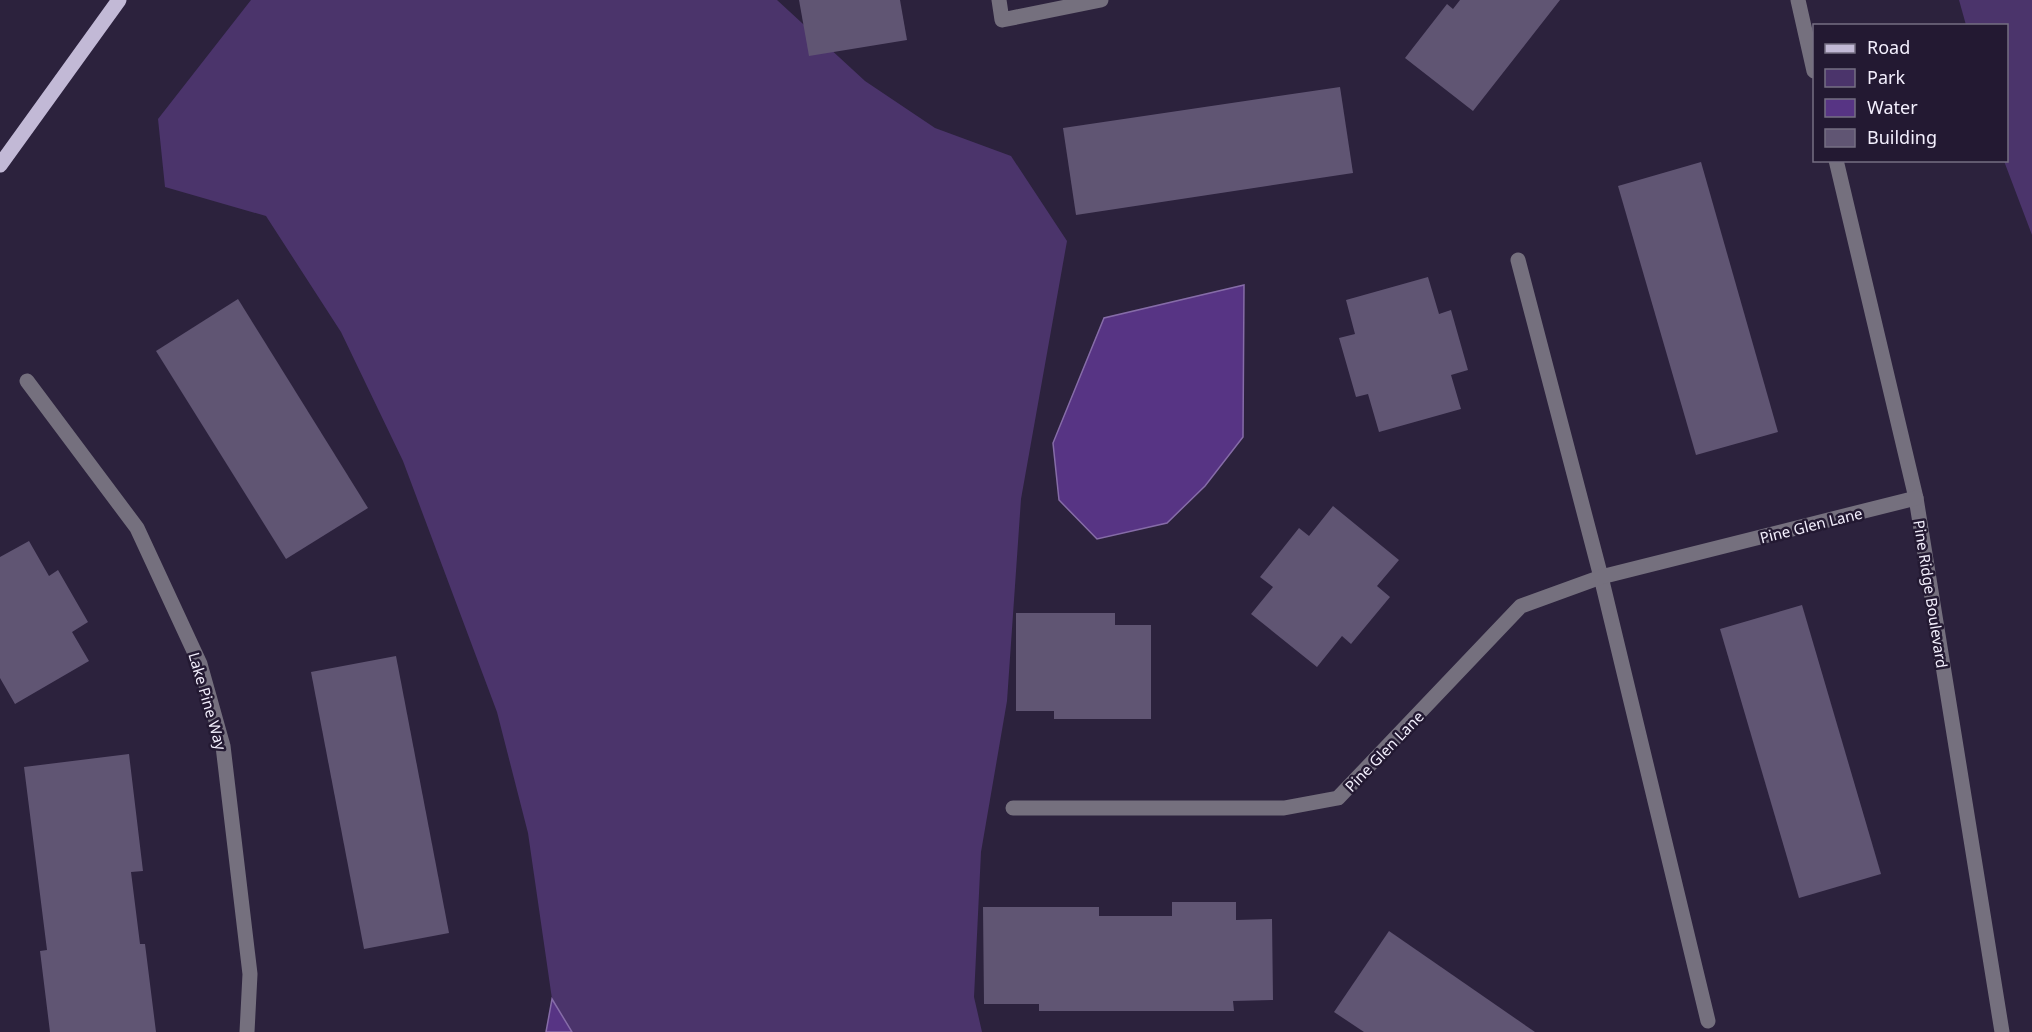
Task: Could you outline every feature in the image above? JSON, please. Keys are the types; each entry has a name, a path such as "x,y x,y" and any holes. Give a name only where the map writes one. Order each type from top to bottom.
{"main road":[{"path":"0,165 119,0"}],"street":[{"path":"999,0 1002,20 1101,0"},
{"path":"1798,0 1813,63"},
{"name":"Pine Ridge Boulevard","path":"1836,162 1916,498 2002,1032"},
{"path":"1518,260 1601,577 1708,1021"},
{"name":"Lake Pine Way","path":"27,381 137,528 200,664 223,746 250,974 247,1032"},
{"name":"Pine Glen Lane","path":"1013,808 1284,808 1338,798 1521,606 1601,577 1916,498"}],"green space":[{"path":"251,0 777,0 865,81 935,128 1011,156 1067,241 1021,499 1007,701 981,852 974,997 982,1032 572,1032 552,999 528,833 497,712 403,461 341,332 266,216 165,187 158,119"},
{"path":"1959,0 2032,0 2032,235 2004,162 2008,162 2008,24 1966,24"}],"water":[{"path":"1244,285 1243,437 1205,486 1167,523 1097,539 1059,500 1053,443 1104,318"},
{"path":"552,999 572,1032 546,1032"}],"building":[{"path":"799,0 900,0 907,40 809,56"},
{"path":"1460,0 1560,0 1473,111 1405,58 1447,4 1453,9"},
{"path":"1340,87 1353,173 1076,215 1063,128"},
{"path":"1701,162 1778,432 1696,455 1618,186"},
{"path":"1428,277 1439,314 1451,310 1468,370 1451,375 1461,409 1379,432 1368,394 1356,397 1339,338 1355,334 1346,300"},
{"path":"238,299 368,508 286,559 156,351"},
{"path":"1333,506 1399,560 1377,586 1390,597 1351,644 1342,636 1317,667 1251,614 1273,587 1260,577 1299,528 1309,536"},
{"path":"29,541 49,576 58,570 88,622 72,632 89,661 15,704 0,678 0,557"},
{"path":"1802,605 1881,874 1799,898 1720,629"},
{"path":"1016,613 1115,613 1115,625 1151,625 1151,719 1054,719 1054,711 1016,711"},
{"path":"396,656 449,933 364,949 311,672"},
{"path":"129,754 143,871 131,872 140,944 145,944 156,1032 50,1032 40,951 47,950 24,767"},
{"path":"1172,902 1236,902 1236,920 1272,919 1273,1000 1233,1001 1234,1011 1039,1011 1039,1004 984,1004 983,907 1099,907 1099,916 1172,916"},
{"path":"1389,931 1535,1032 1364,1032 1334,1012"}]}
